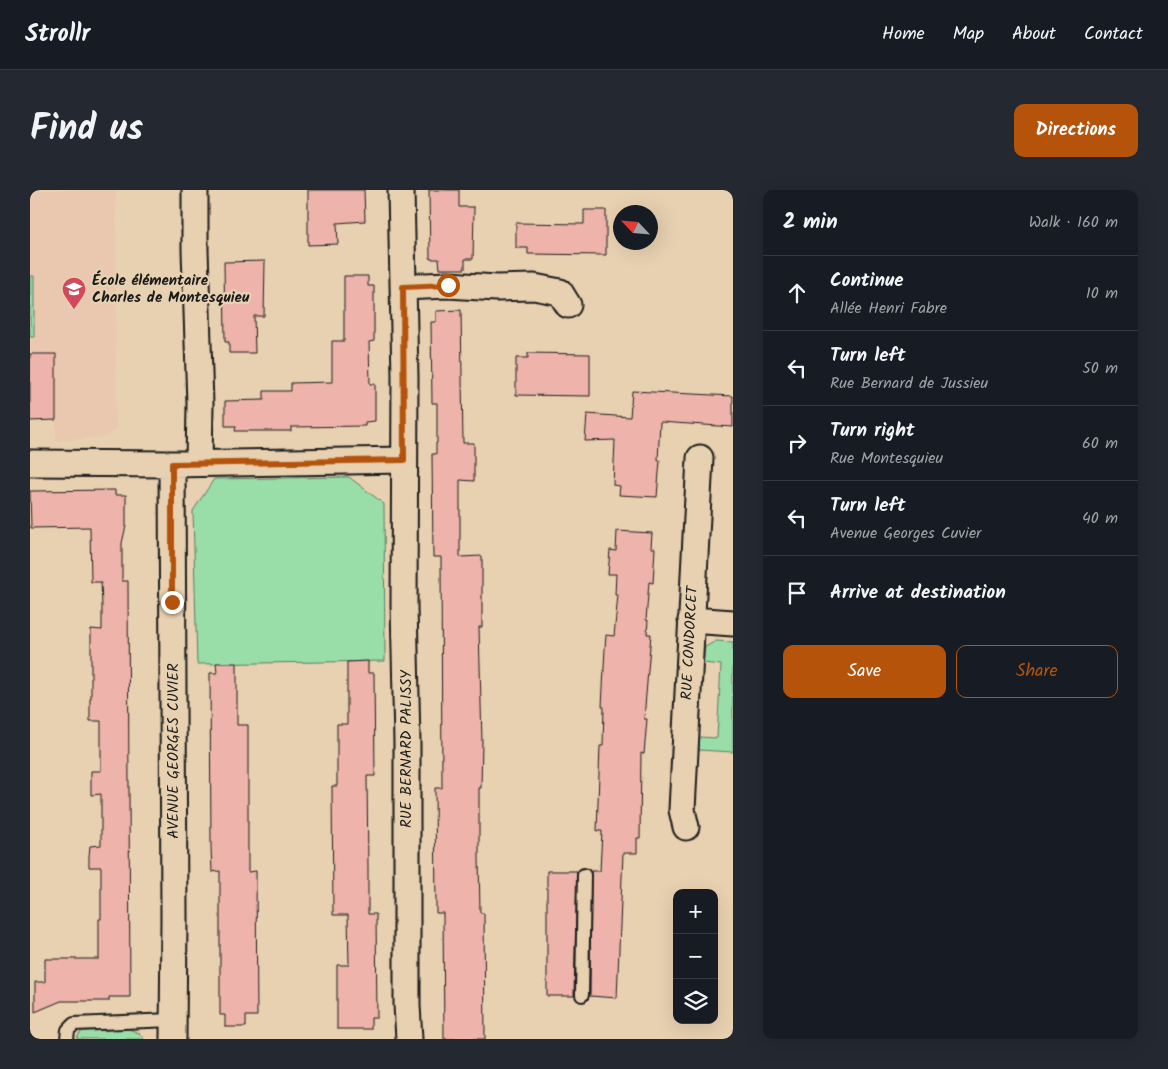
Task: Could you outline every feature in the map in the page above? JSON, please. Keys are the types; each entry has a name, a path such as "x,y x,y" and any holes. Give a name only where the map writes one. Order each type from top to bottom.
{"street":[{"path":"195,190 200,404 199,464"},
{"name":"RUE BERNARD PALISSY","path":"402,190 407,1004 409,1039"},
{"path":"403,287 448,285 497,288 534,287 560,292 568,304"},
{"name":"RUE CONDORCET","path":"686,827 682,810 700,458"},
{"path":"30,463 199,464 404,460"},
{"name":"AVENUE GEORGES CUVIER","path":"172,464 174,918 172,1030"},
{"path":"691,620 733,623"}],"lane":[{"path":"582,995 584,875"},
{"path":"67,1039 68,1030 74,1024 172,1030"}],"shaded area":[{"name":"École élémentaire Charles de Montesquieu","path":"30,190 116,190 116,430 105,437 56,441 56,420 30,421"}],"green space":[{"path":"30,276 34,276 34,337 30,337"},
{"path":"349,477 384,504 385,661 197,664 193,511 214,479"},
{"path":"716,641 733,642 733,752 699,750 699,737 717,738 721,665 703,663 705,647"},
{"path":"129,1029 139,1033 144,1039 77,1039 83,1031"}],"building":[{"path":"308,190 364,190 365,221 337,223 338,244 308,245"},
{"path":"429,190 459,190 459,207 474,207 473,259 465,259 465,269 440,269 439,259 430,259"},
{"path":"584,210 606,210 606,255 528,254 528,248 516,248 516,223 584,224"},
{"path":"265,261 264,316 254,316 255,353 229,353 229,342 225,342 224,262"},
{"path":"344,276 368,276 368,286 374,286 374,341 369,342 370,384 375,384 375,421 365,422 365,426 291,427 291,431 235,431 236,426 225,426 225,401 264,400 264,391 291,391 291,383 332,382 332,341 344,341"},
{"path":"461,310 463,443 474,443 474,481 460,480 460,557 482,556 482,627 479,627 482,742 481,788 479,788 479,857 480,913 484,913 485,1039 444,1039 443,913 436,913 435,788 442,788 441,557 433,557 432,454 436,454 437,403 432,403 431,322 436,322 436,311"},
{"path":"528,353 590,354 590,396 516,395 516,358 528,358"},
{"path":"30,354 56,354 56,420 30,421"},
{"path":"632,391 733,396 733,427 660,422 658,460 660,460 657,497 619,495 620,486 613,485 615,440 585,441 587,414 630,417"},
{"path":"115,490 115,495 126,495 126,526 122,543 122,581 128,581 130,997 109,997 109,1001 61,1001 35,1012 35,982 45,982 45,959 99,959 101,867 89,867 89,856 90,846 101,845 101,794 91,795 91,771 101,771 101,721 90,721 90,698 91,629 102,630 102,606 101,582 91,582 90,527 31,528 30,491"},
{"path":"617,531 652,533 651,548 655,548 653,583 649,582 646,620 648,620 647,634 651,634 644,719 647,719 644,754 641,753 640,838 637,838 637,853 623,853 617,998 590,996 591,871 600,871 602,831 597,831 600,746 603,746 604,707 602,707 605,648 606,635 614,636 618,595 615,595 616,574 608,574 610,550 616,551"},
{"path":"368,661 368,673 374,673 375,776 367,776 368,914 376,914 377,1018 371,1018 371,1029 337,1029 337,965 349,965 348,915 333,915 332,786 337,786 337,724 347,724 347,662"},
{"path":"216,663 237,663 237,725 248,725 248,872 256,871 257,1016 246,1016 246,1027 225,1027 225,1015 220,1015 220,871 212,872 211,847 210,673 217,673"},
{"path":"547,871 577,871 574,996 547,996"}],"place":[{"name":"École élémentaire Charles de Montesquieu","path":"74,310"}],"route":[{"path":"172,602 172,464 404,460 403,287 448,285"}]}
